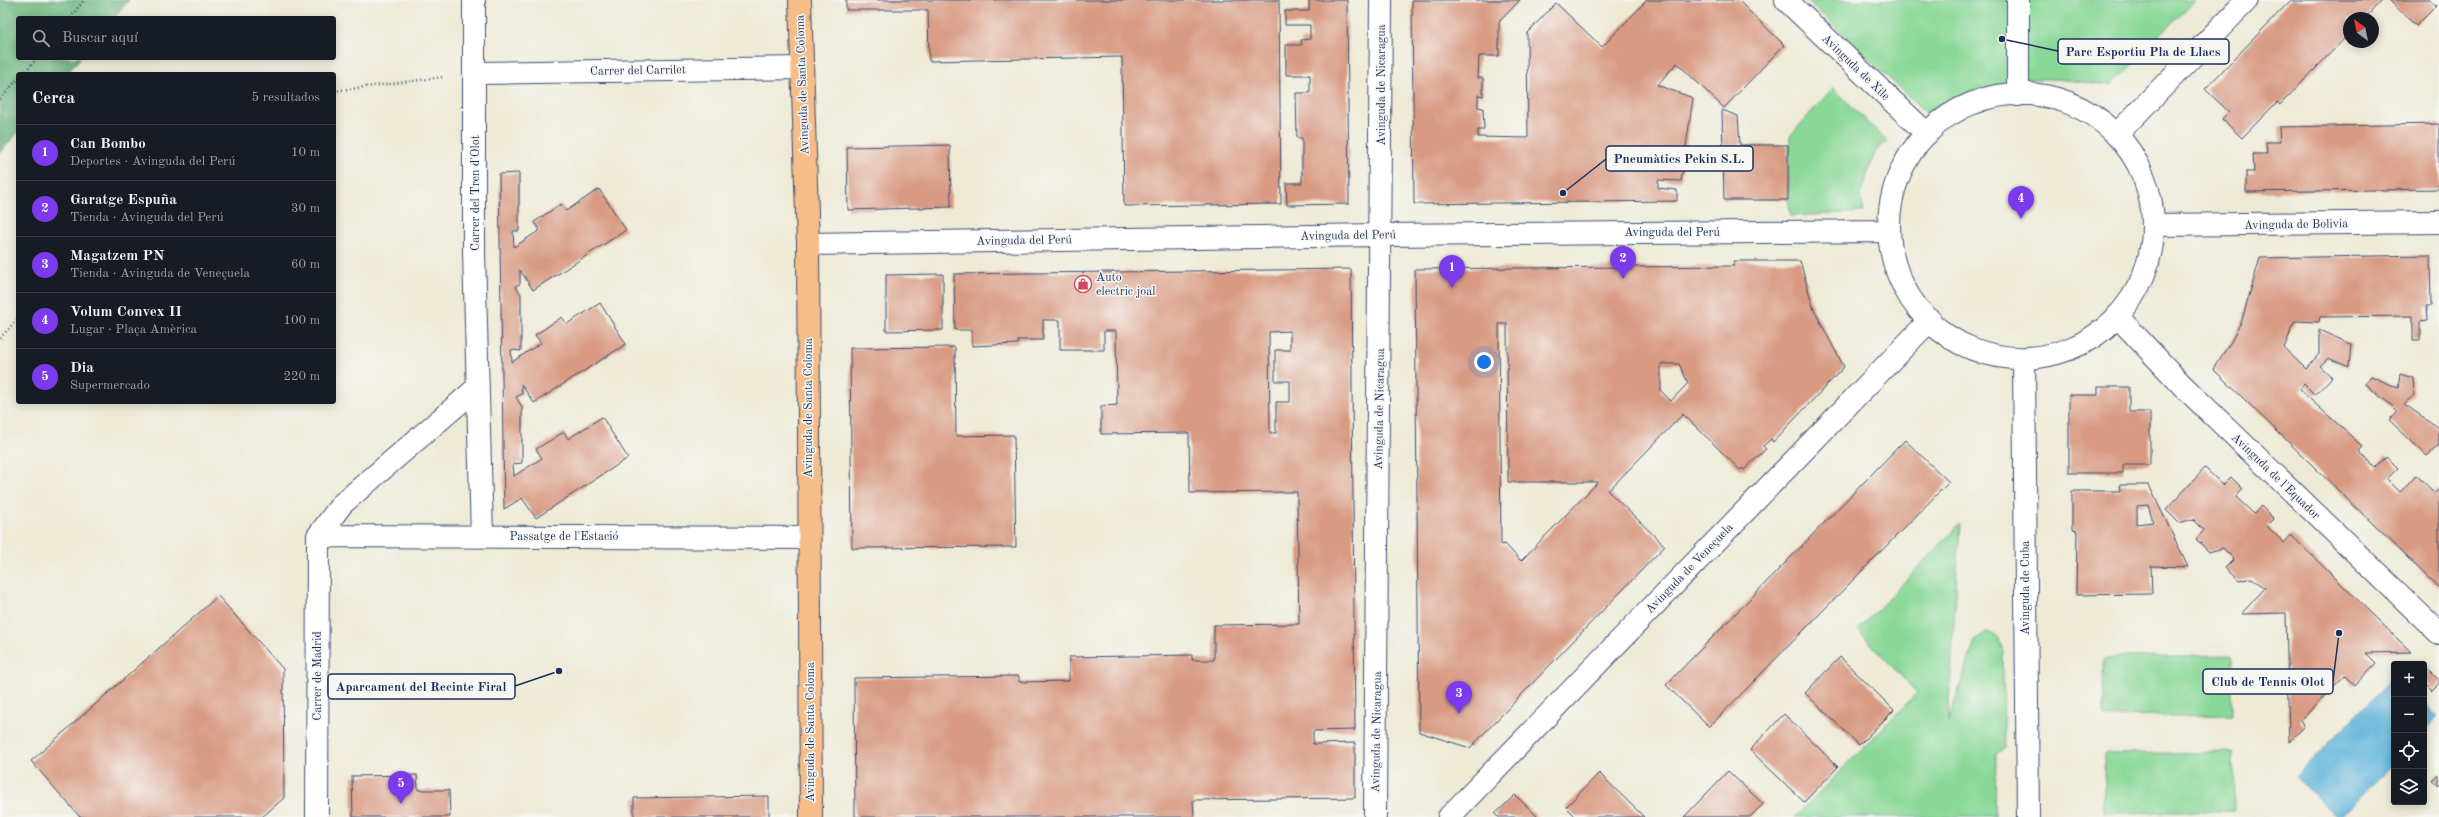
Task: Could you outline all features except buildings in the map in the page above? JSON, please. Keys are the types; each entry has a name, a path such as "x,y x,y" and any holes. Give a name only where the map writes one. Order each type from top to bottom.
{"main road":[{"name":"Avinguda de Santa Coloma","path":"800,0 801,68 808,244 811,817"}],"street":[{"name":"Carrer del Tren d'Olot","path":"474,0 476,73 474,253 482,536"},
{"name":"Avinguda de Nicaragua","path":"1375,817 1381,235 1381,0"},
{"name":"Avinguda de Xile","path":"1786,0 1927,134"},
{"path":"2018,0 2018,95"},
{"path":"2116,135 2247,0"},
{"name":"Carrer del Carrilet","path":"476,73 801,68"},
{"path":"2031,93 2070,102 2104,122 2130,153 2146,187 2153,225 2152,246 2142,282 2133,299 2117,316 2103,329 2085,341 2064,351 2024,359 1989,355 1973,350 1943,332 1930,320 1911,299 1897,274 1888,231 1892,195 1899,176 1918,143 1948,117 1972,104 2018,95 2031,93"},
{"name":"Avinguda de Bolivia","path":"2153,225 2439,222"},
{"name":"Avinguda del Perú","path":"808,244 1381,235 1888,231"},
{"name":"Avinguda de l'Equador","path":"2117,316 2182,385 2439,633"},
{"name":"Avinguda de Veneçuela","path":"1449,817 1930,320"},
{"name":"Avinguda de Cuba","path":"2024,359 2028,817"},
{"path":"318,536 342,504 478,387"},
{"name":"Passatge de l'Estació","path":"318,536 809,538"},
{"name":"Carrer de Madrid","path":"317,817 318,536"}],"path":[{"path":"72,16 84,0"},
{"path":"25,72 35,60"},
{"path":"336,91 387,83 476,73"},
{"path":"0,99 16,81"},
{"path":"0,338 16,321"}],"green space":[{"path":"0,0 129,0 116,16 16,16 16,60 78,60 69,72 16,72 16,134 0,153"},
{"path":"1807,0 2195,0 2112,85 2054,79 2021,80 1993,86 1979,91 1927,114"},
{"path":"1833,88 1887,141 1875,152 1860,195 1864,212 1791,216 1788,200 1790,136"},
{"path":"1960,524 1948,722 1975,641 1986,632 1996,636 2000,641 2003,652 2004,748 1996,754 1995,817 1795,817 1917,693 1858,630"},
{"path":"2232,656 2232,715 2104,717 2103,658"},
{"path":"2233,752 2234,811 2104,813 2104,754"}],"water":[{"path":"2391,679 2391,766 2341,817 2337,817 2296,777"},
{"path":"2427,707 2438,717 2427,729"}],"place":[{"name":"Parc Esportiu Pla de Llacs","path":"2002,39"},
{"name":"Pneumàtics Pekin S.L.","path":"1563,193"},
{"name":"Volum Convex II","path":"2021,219"},
{"name":"Garatge Espuña","path":"1623,279"},
{"name":"Auto electric joal","path":"1083,284"},
{"name":"Can Bombo","path":"1452,288"},
{"name":"Club de Tennis Olot","path":"2339,633"},
{"name":"Aparcament del Recinte Firal","path":"559,671"},
{"name":"Magatzem PN","path":"1459,714"},
{"name":"Dia","path":"401,804"}]}
